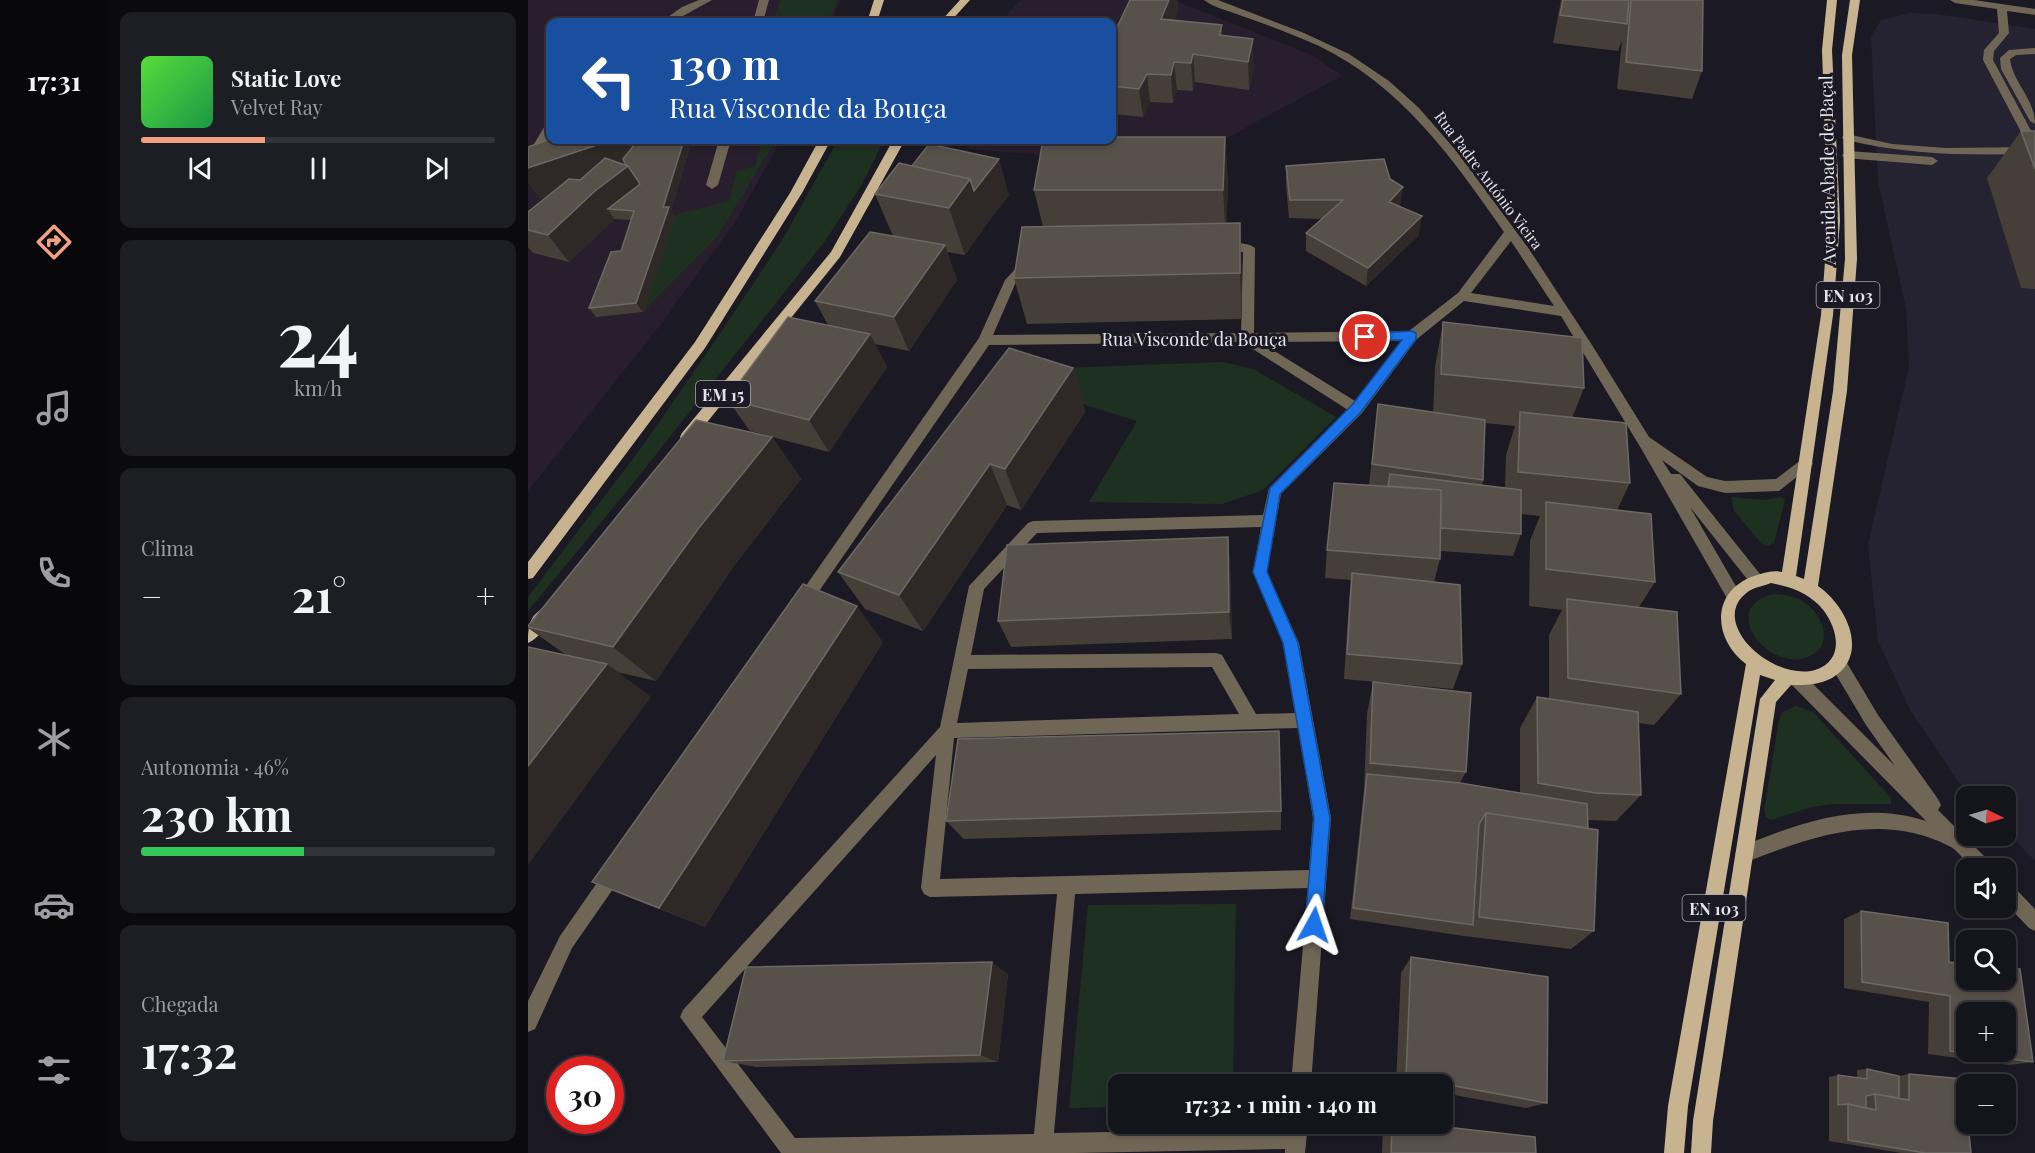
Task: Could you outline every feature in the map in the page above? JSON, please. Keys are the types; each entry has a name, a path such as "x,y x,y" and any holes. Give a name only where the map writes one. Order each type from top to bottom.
{"main road":[{"path":"873,18 879,0"},
{"path":"949,18 965,0"},
{"name":"Avenida Abade de Baçal","path":"1788,579 1827,315 1834,221 1827,50 1832,0"},
{"name":"Avenida Abade de Baçal","path":"1810,589 1815,543 1840,392 1851,259 1847,55 1855,0"},
{"path":"1831,136 1848,155"},
{"name":"EM 15","path":"528,573 700,345 796,194 823,144"},
{"name":"EM 15","path":"675,452 836,254 897,144"},
{"path":"1771,577 1788,579 1810,589 1833,609 1845,633 1845,649 1838,663 1821,676 1793,679 1770,672 1754,663 1731,636 1727,621 1728,607 1733,595 1743,585 1756,579 1771,577"},
{"path":"528,636 556,601"},
{"name":"EN 103","path":"1674,1153 1678,1106 1754,663"},
{"name":"EN 103","path":"1701,1153 1703,1121 1768,699 1793,679"}],"street":[{"path":"672,18 685,9 707,0"},
{"path":"759,18 764,0"},
{"name":"Rua Padre António Vieira","path":"1209,0 1318,44 1385,82 1424,118 1511,232 1565,312 1643,439"},
{"path":"1955,0 2035,12"},
{"path":"1848,155 1947,157 2035,149 1988,60 1989,50 2004,33 2002,7"},
{"path":"2035,51 2013,52 2005,58 2006,69 2035,121"},
{"path":"528,163 546,133"},
{"path":"1847,137 1947,157"},
{"path":"712,185 724,144"},
{"path":"1302,1074 1322,818 1291,643 1260,572 1274,492 1357,409 1412,336 1462,296 1511,232"},
{"path":"1202,249 1249,249 1246,339 1357,409"},
{"path":"789,622 985,340 1011,280 1036,254"},
{"path":"1462,296 1565,312"},
{"name":"Rua Visconde da Bouça","path":"985,340 1412,336"},
{"path":"1643,439 1703,482 1725,487 1779,486 1806,464"},
{"path":"1643,439 1756,579"},
{"path":"1643,439 1733,595"},
{"path":"1269,521 1033,527 977,586 947,731 930,888 1317,879"},
{"path":"961,662 1216,660 1252,722"},
{"path":"1838,663 1872,720 1956,839"},
{"path":"1793,679 1956,839"},
{"path":"1296,1139 790,1148 690,1017 947,731 1304,720"},
{"path":"1744,854 1809,828 1850,821 1898,822 1956,839"},
{"path":"1963,846 1974,858"},
{"path":"528,1022 566,942 627,854"},
{"path":"1043,1144 1068,885"},
{"path":"2016,902 2035,922"}],"shaded area":[{"path":"528,0 840,0 833,18 546,18 546,144 779,144 736,221 658,328 528,491"},
{"path":"1021,0 1173,0 1314,56 1342,76 1187,159 1044,155 967,149 969,144 1116,144 1116,18 1006,18 1008,13"},
{"path":"1910,13 1936,14 2035,29 2035,861 2016,841 2016,786 1963,786 1958,781 1910,710 1878,641 1868,545 1909,367 1906,308 1878,181 1871,37 1881,20"}],"green space":[{"path":"780,0 837,0 830,18 774,18"},
{"path":"761,144 774,144 717,237 643,312 675,217 669,216 729,201 737,171 755,166"},
{"path":"836,144 882,144 861,186 825,241 631,486 528,611 528,597 641,448 781,242"},
{"path":"1223,362 1253,369 1336,417 1263,490 1222,504 1089,502 1137,421 986,374 1061,368"},
{"path":"1731,497 1764,500 1781,497 1785,500 1774,543 1766,546 1761,543 1734,511"},
{"path":"1774,594 1800,600 1818,616 1824,630 1824,638 1818,650 1812,655 1796,659 1780,657 1766,649 1756,638 1749,625 1749,612 1757,601"},
{"path":"1796,706 1813,712 1891,798 1891,804 1834,804 1811,807 1771,820 1766,817 1764,811 1779,720 1782,712"},
{"path":"1236,904 1233,1074 1108,1074 1108,1107 1069,1108 1088,905"}],"building":[{"path":"1130,0 1169,0 1161,19 1222,25 1219,35 1253,39 1248,62 1193,54 1191,63 1174,62 1171,75 1147,74 1139,89 1116,86 1116,30"},
{"path":"1563,0 1629,0 1627,24 1560,15"},
{"path":"1631,0 1703,0 1702,71 1626,62"},
{"path":"2021,131 2035,131 2035,169"},
{"path":"1116,137 1225,137 1223,190 1034,190 1042,144 1116,144"},
{"path":"546,140 546,144 600,144 528,168 528,147"},
{"path":"635,144 683,144 663,207 669,207 636,303 589,308 611,252 621,251 634,211 608,209 640,184 623,159"},
{"path":"929,144 999,159 974,191 970,179 912,166"},
{"path":"605,158 628,166 595,191 548,235 528,230 528,212 569,179 580,180"},
{"path":"1384,159 1390,179 1403,187 1389,202 1422,216 1368,268 1306,233 1343,200 1290,200 1286,166"},
{"path":"899,163 970,179 949,208 875,194"},
{"path":"1240,223 1240,273 1014,278 1022,227"},
{"path":"870,232 945,245 894,317 815,301"},
{"path":"788,317 870,334 809,420 727,399"},
{"path":"1443,322 1582,338 1584,388 1441,374"},
{"path":"1009,348 1073,368 1005,469 990,464 899,595 838,572"},
{"path":"1378,404 1485,420 1483,480 1372,464"},
{"path":"1520,412 1626,423 1630,483 1518,472"},
{"path":"696,420 772,437 698,529 613,647 528,627 528,626"},
{"path":"1390,474 1521,490 1521,534 1441,528 1441,490 1388,486"},
{"path":"1334,483 1441,490 1440,559 1327,550"},
{"path":"1546,502 1651,514 1655,582 1546,569"},
{"path":"1228,537 1229,612 998,621 1007,545"},
{"path":"1352,573 1460,585 1462,664 1347,654"},
{"path":"803,584 857,606 659,908 592,882"},
{"path":"1567,599 1677,612 1681,694 1568,678"},
{"path":"528,647 607,664 528,766"},
{"path":"1373,682 1471,693 1466,772 1370,763"},
{"path":"1537,697 1638,712 1641,795 1596,793 1538,783"},
{"path":"1279,731 1281,811 946,821 958,739"},
{"path":"1367,774 1460,783 1587,804 1588,828 1486,813 1479,824 1473,925 1353,908"},
{"path":"1486,813 1598,830 1594,931 1479,917"},
{"path":"1861,911 1948,923 1949,962 1956,963 1956,990 2016,990 2016,969 2020,969 2033,1062 2016,1060 2016,1002 1956,1002 1956,1052 1950,1051 1950,996 1862,982"},
{"path":"1411,957 1548,977 1547,1103 1453,1086 1453,1074 1406,1074"},
{"path":"992,962 980,1055 723,1061 746,967"},
{"path":"1867,1069 1899,1076 1899,1098 1875,1094 1866,1096 1866,1108 1848,1104 1838,1105 1838,1075 1867,1079"},
{"path":"1909,1074 1956,1078 1956,1134 1969,1134 1971,1153 1925,1153 1848,1140 1848,1104 1876,1110 1875,1094 1909,1100"},
{"path":"1453,1128 1535,1137 1536,1153 1391,1153 1392,1134 1453,1134"}],"route":[{"path":"1314,925 1322,818 1291,643 1260,572 1274,492 1357,409 1412,336 1365,337"}]}
